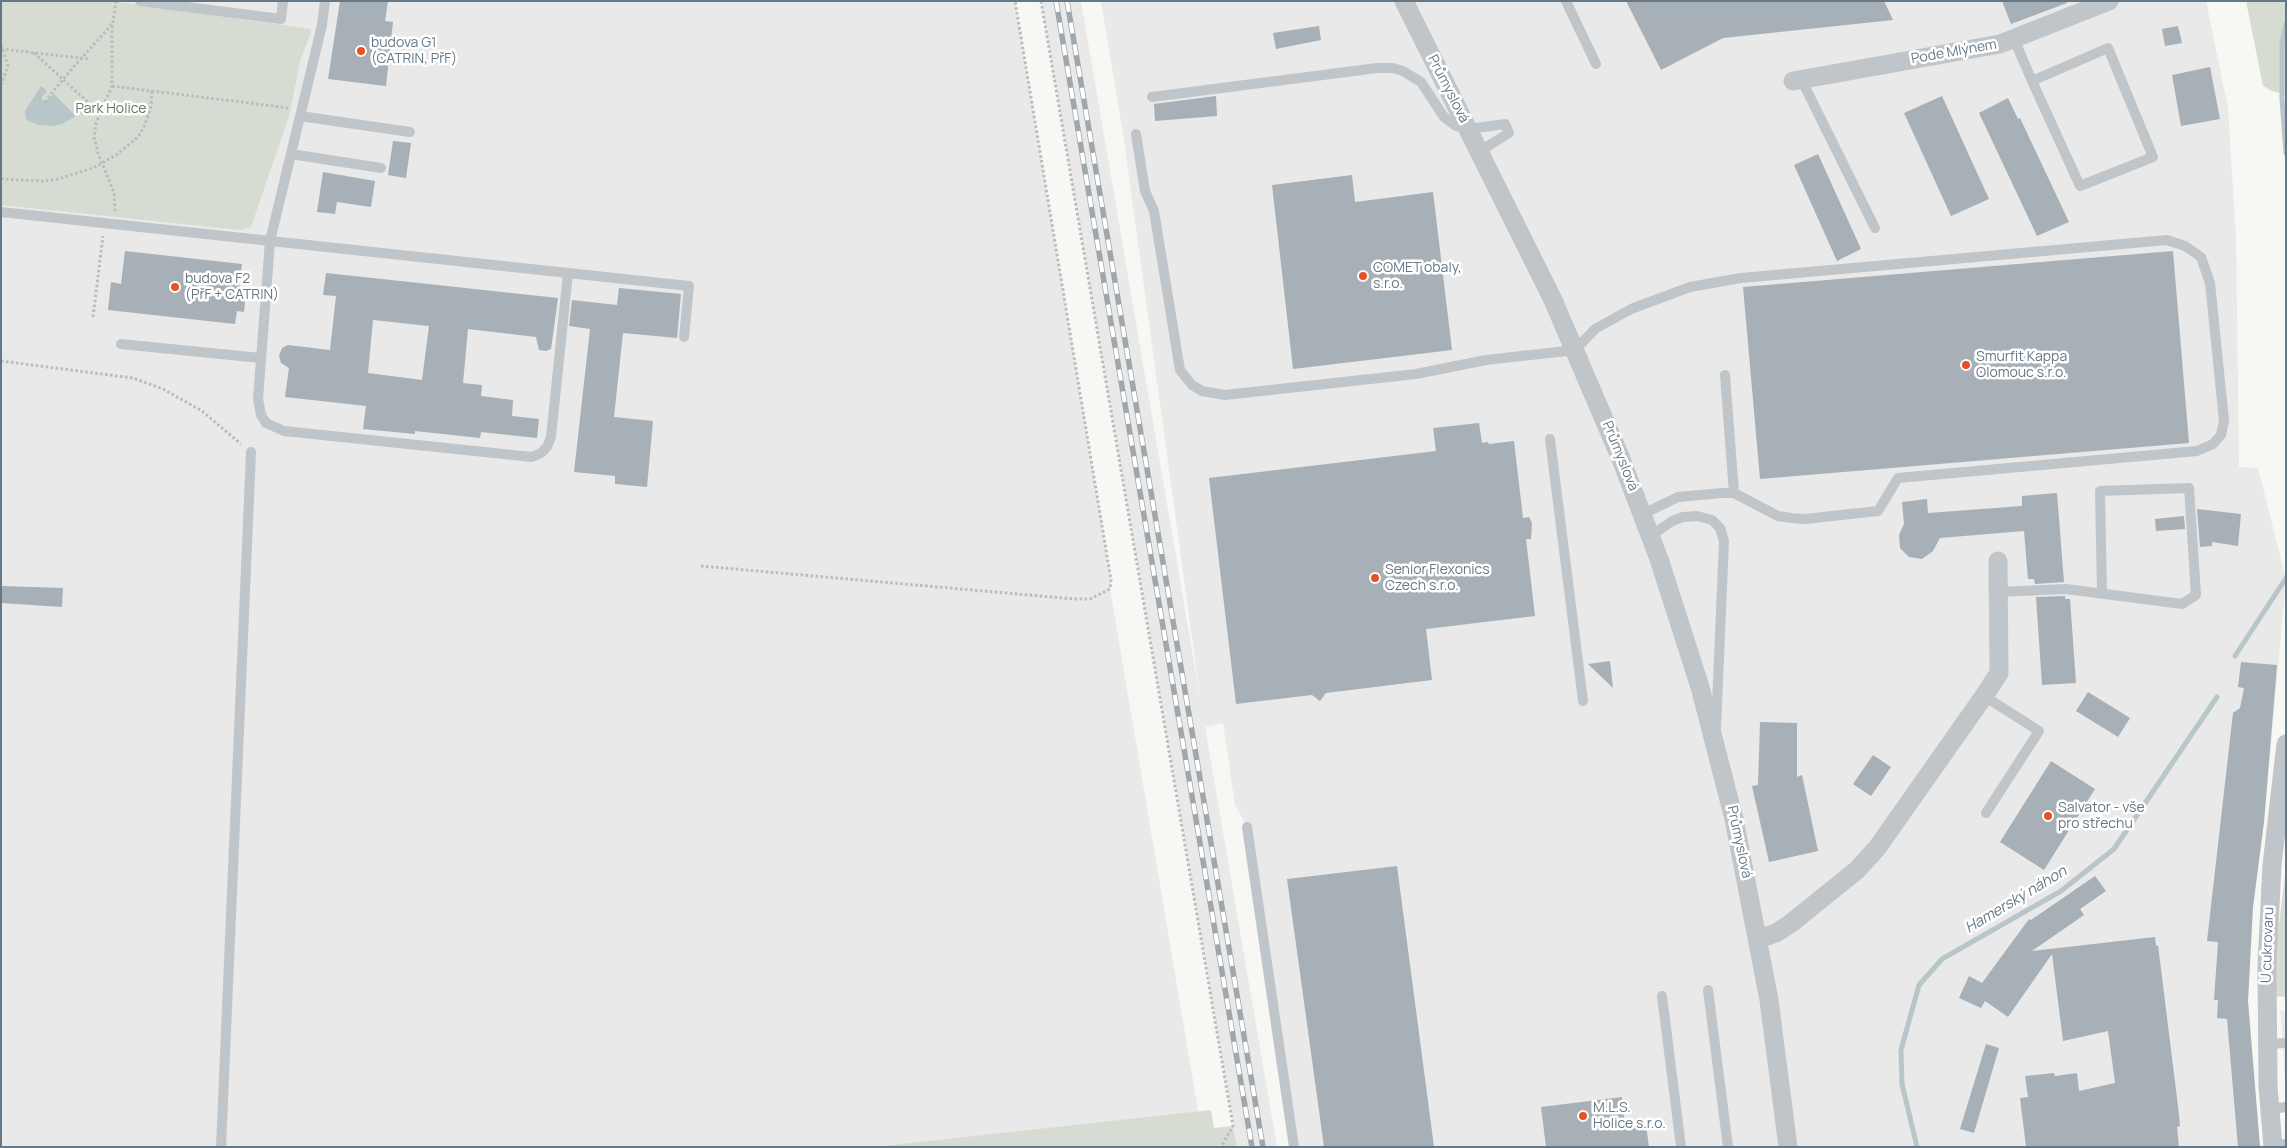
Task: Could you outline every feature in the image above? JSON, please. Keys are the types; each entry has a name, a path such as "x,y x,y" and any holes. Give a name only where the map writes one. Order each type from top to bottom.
{"street":[{"name":"Průmyslová","path":"1404,1 1553,300 1643,514 1685,636 1734,819 1758,939 1771,1017 1788,1147"},
{"name":"Pode Mlýnem","path":"1797,80 1991,45 2014,39 2109,1"},
{"path":"1758,939 1776,933 1790,924 1857,870 1876,848 1999,673 1998,561"},
{"name":"U cukrovaru","path":"2277,1145 2276,1043 2267,966 2272,865 2286,744"}],"lane":[{"path":"140,1 281,19 283,1"},
{"path":"326,1 322,25 270,241 258,400 260,415 266,423 284,431 532,457 542,453 551,437 568,273"},
{"path":"1566,1 1596,64"},
{"path":"2014,39 2032,81 2080,186 2153,157 2108,48 2032,81"},
{"path":"1152,97 1377,68 1393,68 1403,71 1421,82 1450,123 1469,129 1505,124 1509,134 1480,152"},
{"path":"1797,80 1875,228"},
{"path":"301,113 410,132"},
{"path":"1136,134 1145,191 1154,211 1180,370 1192,386 1202,391 1234,396 1416,374 1486,360 1575,350 1595,328 1631,309 1690,287 1741,278 2168,240 2185,246 2201,257 2210,283 2224,421 2220,435 2213,444 2197,451 1898,478 1878,512 1805,519 1791,518 1778,516 1734,493 1689,494 1678,497 1643,514"},
{"path":"291,154 381,168"},
{"path":"1,212 689,286 684,337"},
{"path":"121,344 261,358"},
{"path":"1725,375 1734,493"},
{"path":"1550,439 1582,701"},
{"path":"221,1147 250,523 251,452"},
{"path":"1998,592 2066,589 2182,604 2196,596 2189,488 2100,491 2102,593"},
{"path":"1651,536 1672,521 1683,517 1697,516 1712,520 1720,528 1724,541 1715,743"},
{"path":"1984,696 2039,731 1986,813"},
{"path":"1247,827 1294,1147"},
{"path":"1708,990 1728,1147"},
{"path":"1662,996 1681,1147"}],"path":[{"path":"93,317 104,223 116,211 114,193 94,136 96,123 112,86 113,23 116,1"},
{"path":"702,566 1074,599 1090,599 1110,589 1015,1"},
{"path":"1041,1 1233,1126 1221,1147"},
{"path":"45,102 113,23"},
{"path":"1,45 8,66 1,85"},
{"path":"2,49 89,59"},
{"path":"34,53 101,114"},
{"path":"112,86 301,113"},
{"path":"1,179 42,181 58,179 77,174 116,156 138,137 148,118 152,91"},
{"path":"1,360 133,378 163,389 202,411 251,452"}],"shaded area":[{"path":"1,1 1015,1 1111,579 1110,589 1200,1122 971,1147 1,1147"},
{"path":"1041,1 1081,1 1201,703 1123,133 1101,1 2206,1 2228,108 2236,240 2239,467 2258,468 2286,579 2264,822 2253,907 2248,1001 2260,1147 1294,1147 1247,827 1235,805 1223,723 1205,727 1277,1147 1237,1147"},
{"path":"41,86 47,91 41,98 45,102 54,94 76,116 62,124 52,126 39,125 26,120 25,111"},
{"path":"2280,1011 2286,1011 2286,1099 2282,1030"}],"green space":[{"name":"Park Holice","path":"1,1 112,1 311,29 300,61 290,113 251,227 240,230 1,205"},
{"path":"2246,1 2286,1 2286,94 2272,91 2263,86"},
{"path":"2286,868 2286,997 2270,996"},
{"path":"1211,1110 1214,1128 1233,1126 1237,1147 875,1147"}],"building":[{"name":"budova G1 (CATRIN, PřF)","path":"340,1 388,1 385,21 393,22 386,86 328,79"},
{"path":"1626,1 1884,1 1893,20 1723,38 1661,70"},
{"path":"2002,1 2066,1 2067,3 2011,24"},
{"path":"1319,26 1321,40 1276,49 1273,33"},
{"path":"2178,26 2182,43 2165,46 2162,29"},
{"path":"2210,67 2220,119 2181,126 2172,75"},
{"path":"1216,96 1217,116 1155,121 1154,104"},
{"path":"1942,96 1989,199 1951,216 1904,113"},
{"path":"2008,98 2018,119 2020,118 2069,222 2037,236 1979,113"},
{"path":"393,141 411,143 406,178 388,175"},
{"path":"1818,154 1861,249 1837,261 1794,165"},
{"path":"323,172 375,181 371,207 337,202 335,214 317,212"},
{"name":"COMET obaly, s.r.o.","path":"1352,175 1355,202 1433,192 1452,350 1293,369 1272,185"},
{"name":"budova F2 (PřF + CATRIN)","path":"125,251 242,264 239,291 246,292 244,312 237,311 235,324 108,310 111,282 121,284"},
{"name":"Smurfit Kappa Olomouc s.r.o.","path":"2173,251 2189,443 1760,479 1743,287"},
{"path":"326,273 558,298 551,349 546,351 539,350 536,337 468,329 463,383 482,385 481,396 513,400 512,416 539,419 537,438 481,432 480,438 415,431 415,434 363,429 366,406 285,397 289,368 281,363 279,356 282,348 288,345 330,350 336,296 323,295","holes":["373,320 429,326 422,380 368,373"]},
{"path":"619,288 681,294 677,338 623,333 614,417 653,421 647,487 615,484 615,476 574,472 590,329 569,326 572,300 617,305"},
{"name":"Senior Flexonics Czech s.r.o.","path":"1479,423 1482,443 1514,441 1523,518 1529,517 1532,523 1531,539 1526,539 1535,616 1426,629 1432,680 1326,693 1320,701 1312,695 1236,704 1209,478 1436,451 1433,428"},
{"path":"2057,493 2064,582 2035,584 2034,579 2028,579 2024,531 1940,538 1933,551 1922,559 1909,557 1900,548 1899,535 1904,524 1902,502 1927,499 1928,513 2022,506 2022,496"},
{"path":"2197,509 2241,514 2238,546 2212,542 2212,546 2200,547"},
{"path":"2184,516 2185,529 2156,531 2155,519"},
{"path":"1,586 63,588 62,607 1,603"},
{"path":"2065,596 2065,599 2070,599 2076,683 2042,685 2036,597"},
{"path":"1610,661 1613,688 1588,664"},
{"path":"2241,662 2277,665 2264,822 2253,907 2248,1001 2260,1147 2238,1147 2227,1019 2217,1018 2218,1000 2214,1000 2218,942 2207,941 2233,713 2240,708 2244,688 2238,687"},
{"path":"2088,692 2130,718 2118,737 2076,711"},
{"path":"1760,722 1797,723 1797,777 1802,775 1818,851 1769,862 1752,786 1758,785"},
{"path":"1873,755 1891,767 1871,796 1853,784"},
{"name":"Salvator - vše pro střechu","path":"2051,761 2095,789 2044,870 2000,842"},
{"path":"1397,866 1434,1147 1324,1147 1287,879"},
{"path":"2095,876 2106,891 2080,909 2084,915 2032,951 2155,937 2156,946 2158,945 2178,1106 2180,1126 2177,1127 2179,1147 2026,1147 2020,1098 2028,1097 2025,1076 2054,1073 2055,1076 2077,1073 2079,1091 2115,1083 2108,1031 2063,1041 2052,954 2008,1017 1985,1001 1981,1008 1959,998 1969,976 1982,983 2029,919 2031,920"},
{"path":"1986,1044 1999,1048 1974,1133 1960,1129"},
{"name":"M.L.S. Holice s.r.o.","path":"1622,1097 1625,1127 1646,1125 1649,1147 1546,1147 1541,1107"}],"waterway":[{"name":"Hamerský náhon","path":"2286,24 2282,43 2282,99 2286,153"},
{"name":"Hamerský náhon","path":"2235,656 2286,578"},
{"name":"Hamerský náhon","path":"1917,1147 1902,1084 1901,1050 1919,985 1942,959 2061,891 2114,849 2217,697"}],"railway":[{"path":"1056,1 1252,1147"},
{"path":"1067,1 1263,1147"}],"place":[{"name":"budova G1 (CATRIN, PřF)","path":"361,51"},
{"name":"COMET obaly, s.r.o.","path":"1363,276"},
{"name":"budova F2 (PřF + CATRIN)","path":"175,287"},
{"name":"Smurfit Kappa Olomouc s.r.o.","path":"1966,365"},
{"name":"Senior Flexonics Czech s.r.o.","path":"1375,578"},
{"name":"Salvator - vše pro střechu","path":"2048,816"},
{"name":"M.L.S. Holice s.r.o.","path":"1583,1116"}]}
